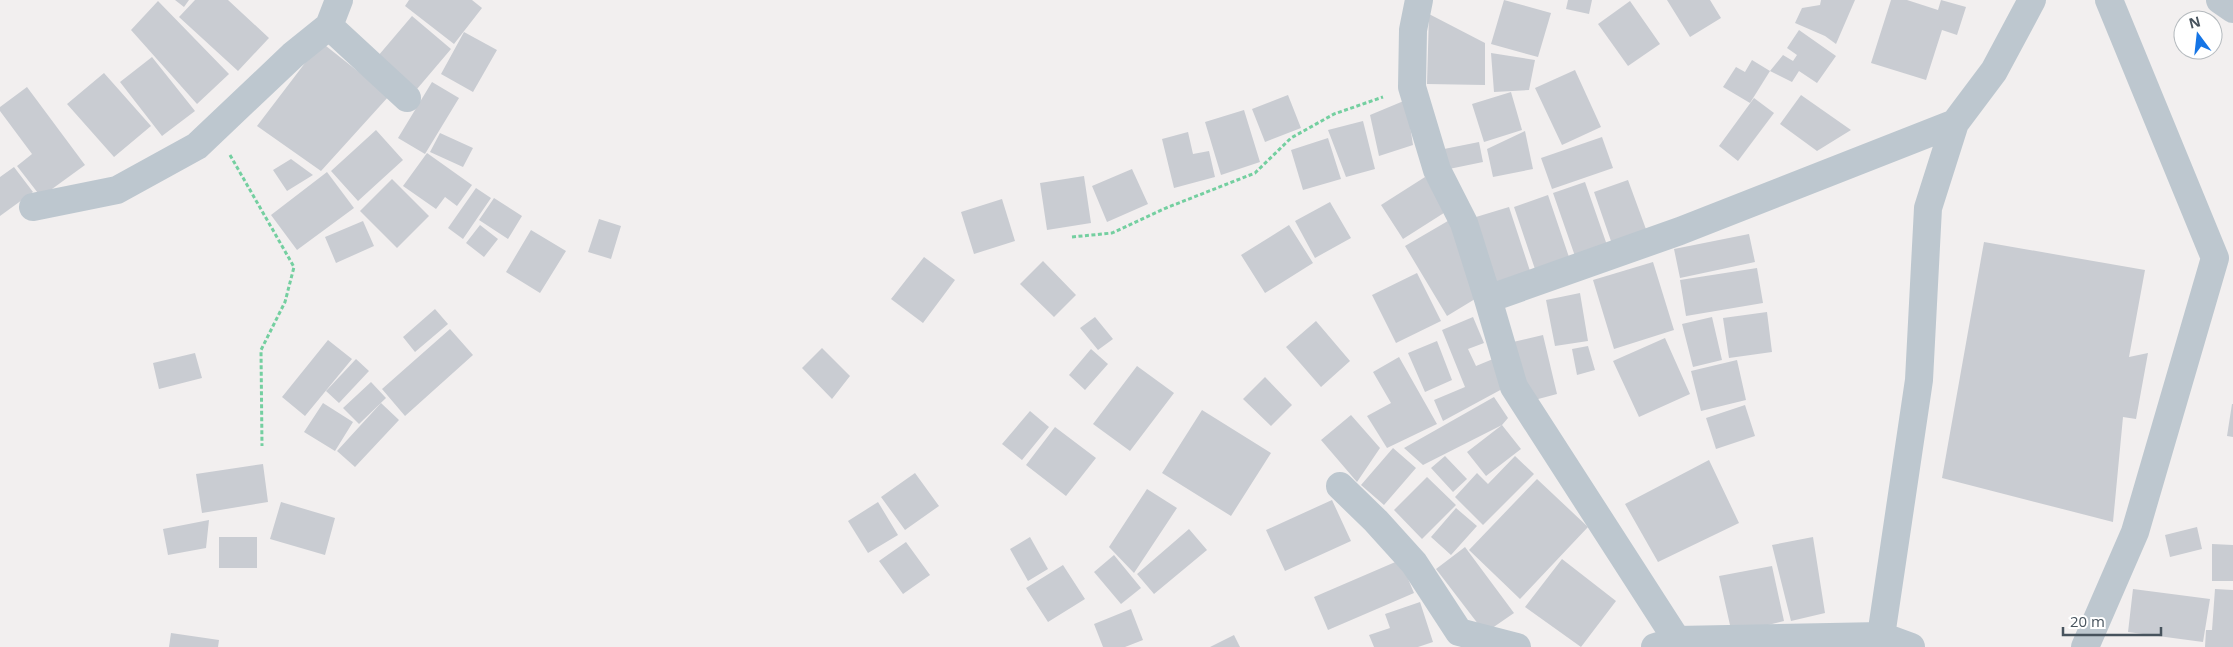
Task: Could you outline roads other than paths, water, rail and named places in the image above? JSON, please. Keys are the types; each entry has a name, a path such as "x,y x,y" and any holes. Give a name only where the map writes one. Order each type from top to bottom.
{"street":[{"path":"33,207 117,190 197,146 293,55 329,26 338,0"},
{"path":"1419,0 1413,30 1412,86 1437,170 1464,223 1514,387 1666,643 1881,636 1911,647"},
{"path":"1881,636 1918,380 1928,208 1955,123 1994,71 2032,0"},
{"path":"2085,647 2135,532 2224,259 2109,0"},
{"path":"2220,0 2233,9"},
{"path":"329,26 407,98"},
{"path":"1488,298 1680,230 1955,123"},
{"path":"1340,486 1376,521 1414,563 1459,632 1517,647"}]}
